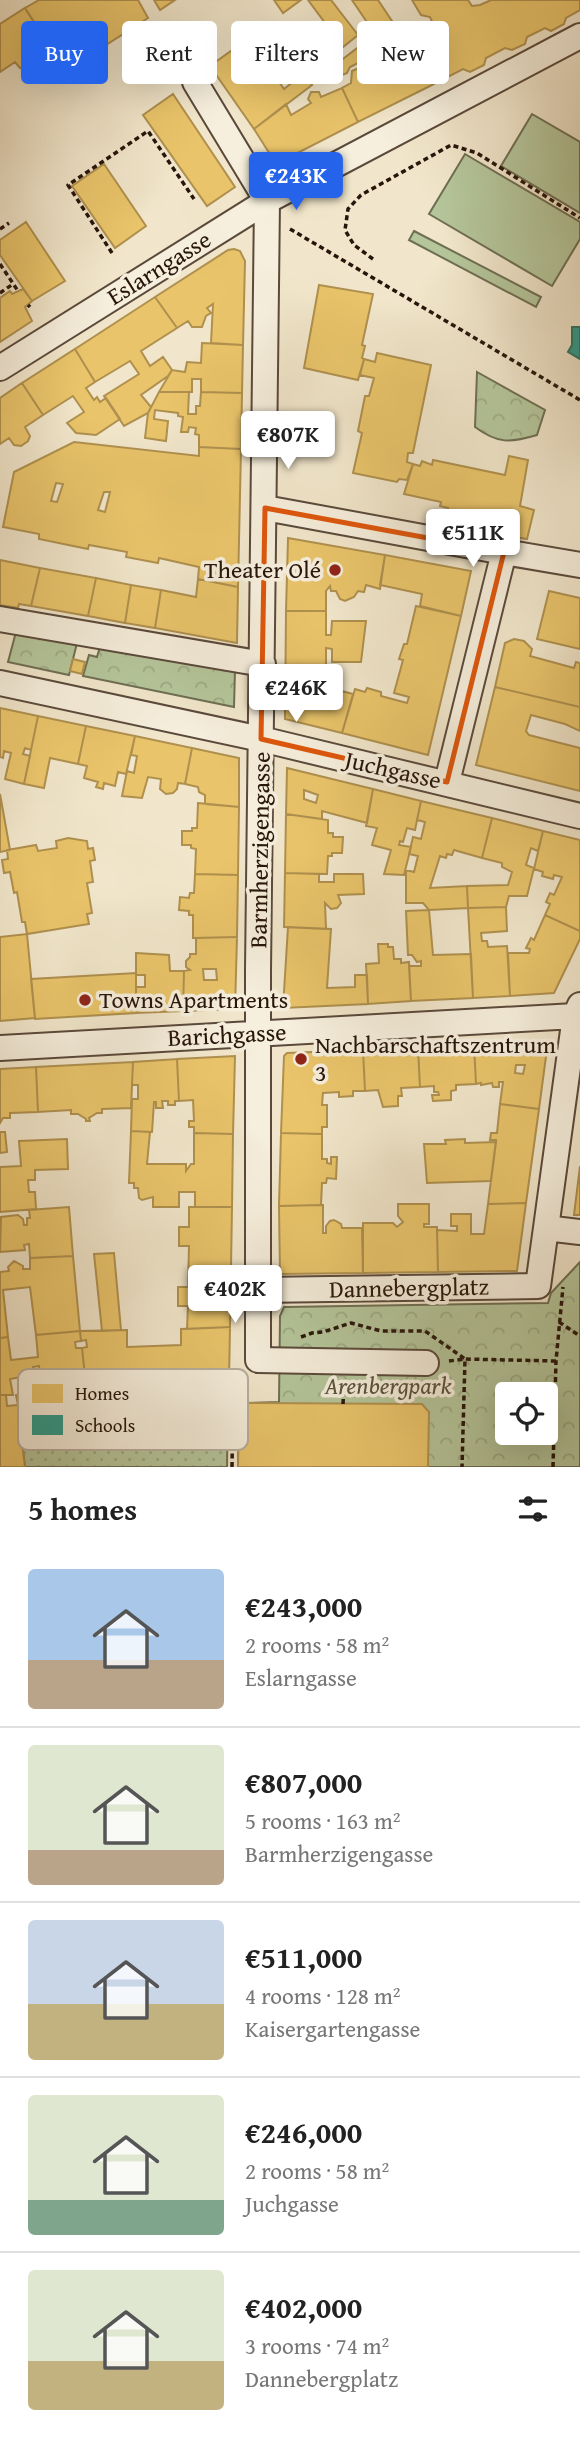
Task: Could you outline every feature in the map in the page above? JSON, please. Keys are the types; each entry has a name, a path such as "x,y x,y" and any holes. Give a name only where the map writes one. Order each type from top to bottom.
{"street":[{"name":"Eslarngasse","path":"0,368 267,201 580,36"},
{"path":"196,84 267,201"},
{"name":"Barmherzigengasse","path":"258,1290 267,201"},
{"path":"265,508 580,565"},
{"path":"447,782 504,552"},
{"path":"0,619 263,664"},
{"name":"Juchgasse","path":"0,683 261,739 580,816"},
{"path":"578,1013 546,1228 580,1232"},
{"name":"Barichgasse","path":"0,1048 578,1013"},
{"name":"Dannebergplatz","path":"258,1290 538,1286 546,1228"},
{"path":"258,1290 258,1360 426,1363"}],"path":[{"path":"113,253 68,185 148,131 194,200"},
{"path":"373,259 354,245 345,230 348,209 361,195 451,145 477,153 580,218"},
{"path":"0,229 9,223"},
{"path":"282,224 580,400"},
{"path":"0,264 18,291"},
{"path":"0,293 13,284"},
{"path":"553,1467 556,1361 564,1278"},
{"path":"559,1322 580,1336"},
{"path":"290,1361 293,1346 302,1336 351,1323 381,1331 425,1331 465,1359"},
{"path":"426,1363 465,1359 556,1361"},
{"path":"462,1467 465,1359"},
{"path":"248,1376 258,1360"}],"highlighted area":[{"path":"265,508 504,552 447,782 261,739"}],"green space":[{"path":"532,114 580,142 580,213 501,166"},
{"path":"465,154 580,222 580,239 552,286 429,214"},
{"path":"414,231 541,297 536,307 409,240"},
{"path":"477,372 545,410 537,435 519,440 504,440 491,437 475,427"},
{"path":"16,632 77,643 69,675 8,662"},
{"path":"100,647 235,670 234,707 83,676 89,655 97,657"},
{"name":"Arenbergpark","path":"580,1262 580,1467 238,1467 238,1450 248,1450 248,1403 279,1402 280,1316 284,1307 548,1303 551,1293"},
{"path":"23,1450 227,1450 227,1467 25,1467"}],"building: Homes":[{"path":"39,0 138,0 148,18 143,21 122,21 122,35 108,44 108,21 33,21 25,8"},
{"path":"154,0 175,0 160,10"},
{"path":"274,0 301,0 283,13"},
{"path":"308,0 331,0 357,36 343,47 343,21 324,21"},
{"path":"352,0 378,0 392,21 366,21"},
{"path":"412,0 468,0 472,6 491,0 580,0 580,10 566,18 564,24 551,31 545,28 527,37 525,44 512,50 505,48 486,58 484,65 470,72 463,69 449,76 449,21 432,21 430,17 421,15"},
{"path":"25,8 33,21 21,21 21,68 15,62 0,72 0,24"},
{"path":"357,48 357,64 343,75 343,59"},
{"path":"231,51 231,84 281,84 284,89 290,84 312,85 254,129 217,76 217,61"},
{"path":"357,69 357,84 432,85 358,122 342,88 351,83 352,71"},
{"path":"342,88 358,122 282,161 273,159 254,129 286,104 291,115 311,103 308,99 311,92 319,92 321,97"},
{"path":"173,94 235,187 207,206 143,115"},
{"path":"104,164 146,226 115,248 72,186"},
{"path":"26,222 65,281 32,301 0,255 0,240"},
{"path":"228,250 240,251 245,261 243,345 211,343 213,304 207,308 211,313 206,316 202,327 192,327 188,321 177,328 155,297"},
{"path":"319,285 373,294 362,345 365,346 364,359 358,380 304,368"},
{"path":"23,289 32,301 25,307 32,321 0,342 0,298 10,291 12,294"},
{"path":"155,297 177,328 141,351 150,366 163,357 172,370 168,376 141,395 151,407 148,413 124,426 104,396 139,374 130,361 95,382 75,349"},
{"path":"202,343 243,345 242,393 201,392 201,379 192,379 192,392 159,392 172,370 185,372 187,362 201,363"},
{"path":"75,349 95,382 86,388 94,400 97,397 100,402 106,398 120,419 96,435 76,433 67,423 84,412 73,396 43,415 22,383"},
{"path":"377,353 431,365 413,453 408,453 407,462 413,464 407,480 399,479 397,482 353,473 362,433 358,431 365,396 369,396 374,378 360,375 364,359 375,362"},
{"path":"22,383 43,415 25,427 30,436 21,446 14,445 9,438 0,444 0,398"},
{"path":"159,392 189,392 188,414 196,414 196,406 200,406 201,392 242,393 241,449 199,447 196,428 189,427 188,432 181,432 183,417 178,416 178,413 155,410 154,419 168,421 166,441 145,438 148,413"},
{"path":"74,442 199,456 199,447 241,449 238,587 198,579 199,567 159,558 158,563 126,557 127,552 89,545 88,549 39,539 39,534 3,527 14,472","holes":["56,483 63,484 57,502 51,501","104,492 110,492 105,512 98,510"]},
{"path":"509,456 528,460 520,506 534,510 527,539 514,537 515,525 478,518 475,522 446,515 448,508 440,506 441,502 404,494 413,464 420,466 422,461 432,465 433,460 505,475"},
{"name":"Theater Olé","path":"288,538 385,555 380,589 366,585 364,592 358,591 354,597 345,601 340,599 336,591 331,591 330,586 326,591 326,611 286,611"},
{"path":"385,555 471,571 461,616 420,606 422,594 380,585"},
{"path":"0,560 40,568 31,606 19,604 18,608 0,605"},
{"path":"40,568 96,578 88,616 31,606"},
{"path":"96,578 131,585 125,623 88,616"},
{"path":"198,579 238,587 237,643 155,628 161,590 196,597"},
{"path":"131,585 161,590 155,628 125,623"},
{"path":"549,591 580,598 580,649 537,639"},
{"path":"416,606 461,616 428,755 342,733 355,689 365,692 367,688 381,692 381,696 407,703 409,697 394,693 403,660 399,659 404,644 407,644"},
{"path":"286,611 326,611 326,635 331,635 332,621 366,621 361,662 332,662 332,649 326,648 326,683 330,688 353,694 342,733 285,719"},
{"path":"514,639 524,641 532,649 530,656 574,668 576,662 580,663 580,707 495,687 505,643"},
{"path":"73,659 85,662 82,674 70,671"},
{"path":"495,687 580,707 580,731 531,715 526,731 529,735 580,748 580,791 476,765"},
{"path":"0,708 38,716 31,750 25,748 23,754 30,756 24,784 5,779 11,753 4,751 3,758 0,757"},
{"path":"38,716 86,726 78,764 50,758 44,788 24,784"},
{"path":"86,726 135,736 126,774 118,772 115,786 104,783 103,789 96,787 98,782 84,778 87,766 78,764"},
{"path":"135,736 192,748 185,784 178,783 173,793 166,794 160,789 161,779 148,777 142,798 122,796 127,771 134,773 137,756 131,755"},
{"path":"192,748 239,758 239,807 205,804 205,795 199,792 198,787 185,784"},
{"path":"287,768 373,789 367,823 322,811 322,819 286,814","holes":["304,790 318,795 316,803 304,799"]},
{"path":"373,789 421,801 415,830 407,828 403,842 400,841 399,845 411,847 404,875 384,874 391,850 372,845 377,828 366,826"},
{"path":"0,794 10,850 0,852"},
{"path":"421,801 492,818 482,858 454,850 452,855 447,854 446,858 440,856 430,888 467,886 468,908 429,910 423,903 406,903 406,870 414,872 418,856 409,854 413,837 421,839 425,822 417,820"},
{"path":"198,803 239,807 238,875 195,874 196,849 191,848 191,845 182,845 182,831 197,828"},
{"path":"286,814 328,820 328,833 333,833 333,837 343,837 342,853 328,856 327,874 285,873"},
{"path":"492,818 543,831 538,851 531,848 526,865 534,868 527,896 509,896 506,907 468,908 467,886 508,885 512,872 502,867 502,863 482,858"},
{"path":"543,831 580,840 580,931 545,915 550,904 546,902 550,893 554,895 562,877 554,875 553,879 542,876 543,872 534,869"},
{"path":"68,838 87,841 88,849 93,848 95,860 90,861 93,882 87,883 92,913 87,914 89,924 27,934 17,892 14,893 10,872 4,873 2,860 8,859 7,850 36,845 38,851 57,848 56,841"},
{"path":"285,873 319,874 319,882 334,882 334,874 363,874 364,894 338,895 341,903 337,908 331,909 325,903 326,929 284,927"},
{"path":"195,874 238,875 237,937 193,938 193,915 189,915 189,911 179,910 180,897 189,898 190,893 194,893"},
{"path":"506,907 507,931 481,933 482,941 487,941 488,947 507,946 510,996 473,998 468,908"},
{"path":"429,910 433,955 471,954 473,998 411,1001 409,966 421,966 421,961 417,962 412,955 408,955 406,911"},
{"path":"545,915 580,931 580,939 554,993 510,996 508,953 529,953 530,949 526,948 531,938 534,940"},
{"path":"288,927 331,929 327,988 355,987 355,975 367,975 368,1004 283,1008"},
{"path":"27,934 35,1018 0,1021 0,937"},
{"path":"237,937 235,1009 183,1011 184,971 190,970 186,967 186,961 190,954 196,954 196,938","holes":["203,969 216,969 217,980 204,980"]},
{"path":"378,944 388,944 388,947 393,947 394,959 401,959 401,963 409,962 411,1001 368,1004 366,964 379,963"},
{"path":"136,953 169,955 170,971 184,971 183,1011 136,1013 136,987 145,987 145,975 136,975"},
{"name":"Towns Apartments","path":"136,973 136,1013 35,1019 31,979"},
{"path":"544,1044 547,1049 539,1109 500,1104 503,1082 499,1082 499,1087 493,1087 492,1083 476,1084 474,1045","holes":["516,1065 525,1065 523,1074 515,1073"]},
{"path":"474,1045 476,1084 456,1085 456,1090 451,1091 451,1100 433,1101 432,1095 439,1095 434,1092 434,1086 420,1087 418,1047"},
{"path":"418,1047 420,1087 401,1088 402,1096 398,1096 398,1106 383,1107 378,1090 365,1091 363,1050"},
{"path":"363,1050 365,1091 353,1091 353,1096 339,1097 339,1092 323,1093 322,1105 327,1105 327,1127 322,1127 322,1134 281,1133 284,1056 287,1053"},
{"path":"235,1056 233,1134 194,1133 194,1127 189,1127 189,1121 194,1121 193,1100 179,1101 177,1059"},
{"path":"177,1059 179,1101 175,1101 175,1105 168,1105 168,1101 162,1101 163,1108 156,1108 154,1102 152,1132 131,1131 132,1099 138,1099 138,1085 132,1085 133,1062"},
{"path":"133,1062 131,1108 102,1109 102,1113 89,1118 90,1121 78,1114 71,1114 71,1110 38,1112 36,1067"},
{"path":"36,1067 38,1112 10,1113 10,1118 3,1118 0,1123 0,1069"},
{"path":"500,1104 539,1109 526,1203 488,1204 496,1140 490,1140 491,1133 497,1133"},
{"path":"131,1131 150,1132 147,1164 186,1164 186,1171 194,1164 194,1133 233,1134 232,1207 195,1207 195,1192 179,1192 179,1207 153,1207 153,1197 142,1200 139,1198 138,1188 134,1188 134,1183 129,1183"},
{"path":"0,1132 5,1132 7,1152 0,1153"},
{"path":"281,1133 322,1134 322,1159 327,1159 327,1163 331,1164 331,1157 337,1157 336,1179 327,1178 326,1183 322,1183 321,1205 279,1206"},
{"path":"67,1139 68,1169 35,1170 35,1180 28,1180 29,1192 35,1192 36,1209 0,1212 0,1167 21,1166 19,1141"},
{"path":"465,1139 465,1143 496,1142 491,1181 427,1183 424,1144 446,1144 445,1140"},
{"path":"580,1166 580,1215 574,1215"},
{"path":"526,1203 517,1271 438,1272 437,1230 457,1231 457,1226 451,1226 451,1214 471,1214 471,1234 484,1234 488,1204"},
{"path":"398,1204 429,1204 429,1224 424,1224 424,1227 437,1227 438,1272 363,1273 363,1223 393,1223 397,1227 403,1222 398,1216"},
{"path":"323,1205 323,1233 326,1233 326,1226 330,1221 334,1220 341,1224 342,1228 362,1228 363,1273 280,1274 279,1206"},
{"path":"69,1207 73,1256 30,1258 29,1244 24,1245 25,1250 0,1252 1,1217 18,1215 23,1219 24,1225 27,1225 29,1210"},
{"path":"189,1207 232,1207 230,1327 187,1329 188,1306 178,1306 178,1287 188,1287 189,1246 179,1246 179,1227 189,1227"},
{"path":"114,1253 121,1330 102,1331 94,1254"},
{"path":"73,1256 80,1331 36,1335 30,1287 3,1290 8,1337 0,1338 0,1272 9,1271 8,1267 14,1261 23,1266 23,1269 30,1269 30,1258"},
{"path":"230,1327 229,1369 84,1369 82,1348 87,1347 86,1340 81,1341 80,1331 127,1330 127,1347 181,1345 181,1329"},
{"path":"80,1331 81,1341 75,1342 76,1348 82,1348 84,1369 39,1369 39,1366 33,1369 18,1369 18,1378 10,1379 13,1395 0,1395 0,1338 8,1337 11,1360 38,1357 36,1335"},
{"path":"0,1395 6,1395 7,1406 18,1405 18,1450 23,1450 25,1467 0,1467"},
{"path":"248,1403 422,1404 429,1412 428,1467 238,1467 238,1450 248,1450"}],"building: Schools":[{"path":"572,327 580,327 580,359 568,352 572,345"}],"place":[{"name":"Theater Olé","path":"335,570"},
{"name":"Towns Apartments","path":"85,1000"},
{"name":"Nachbarschaftszentrum 3","path":"301,1059"}]}
